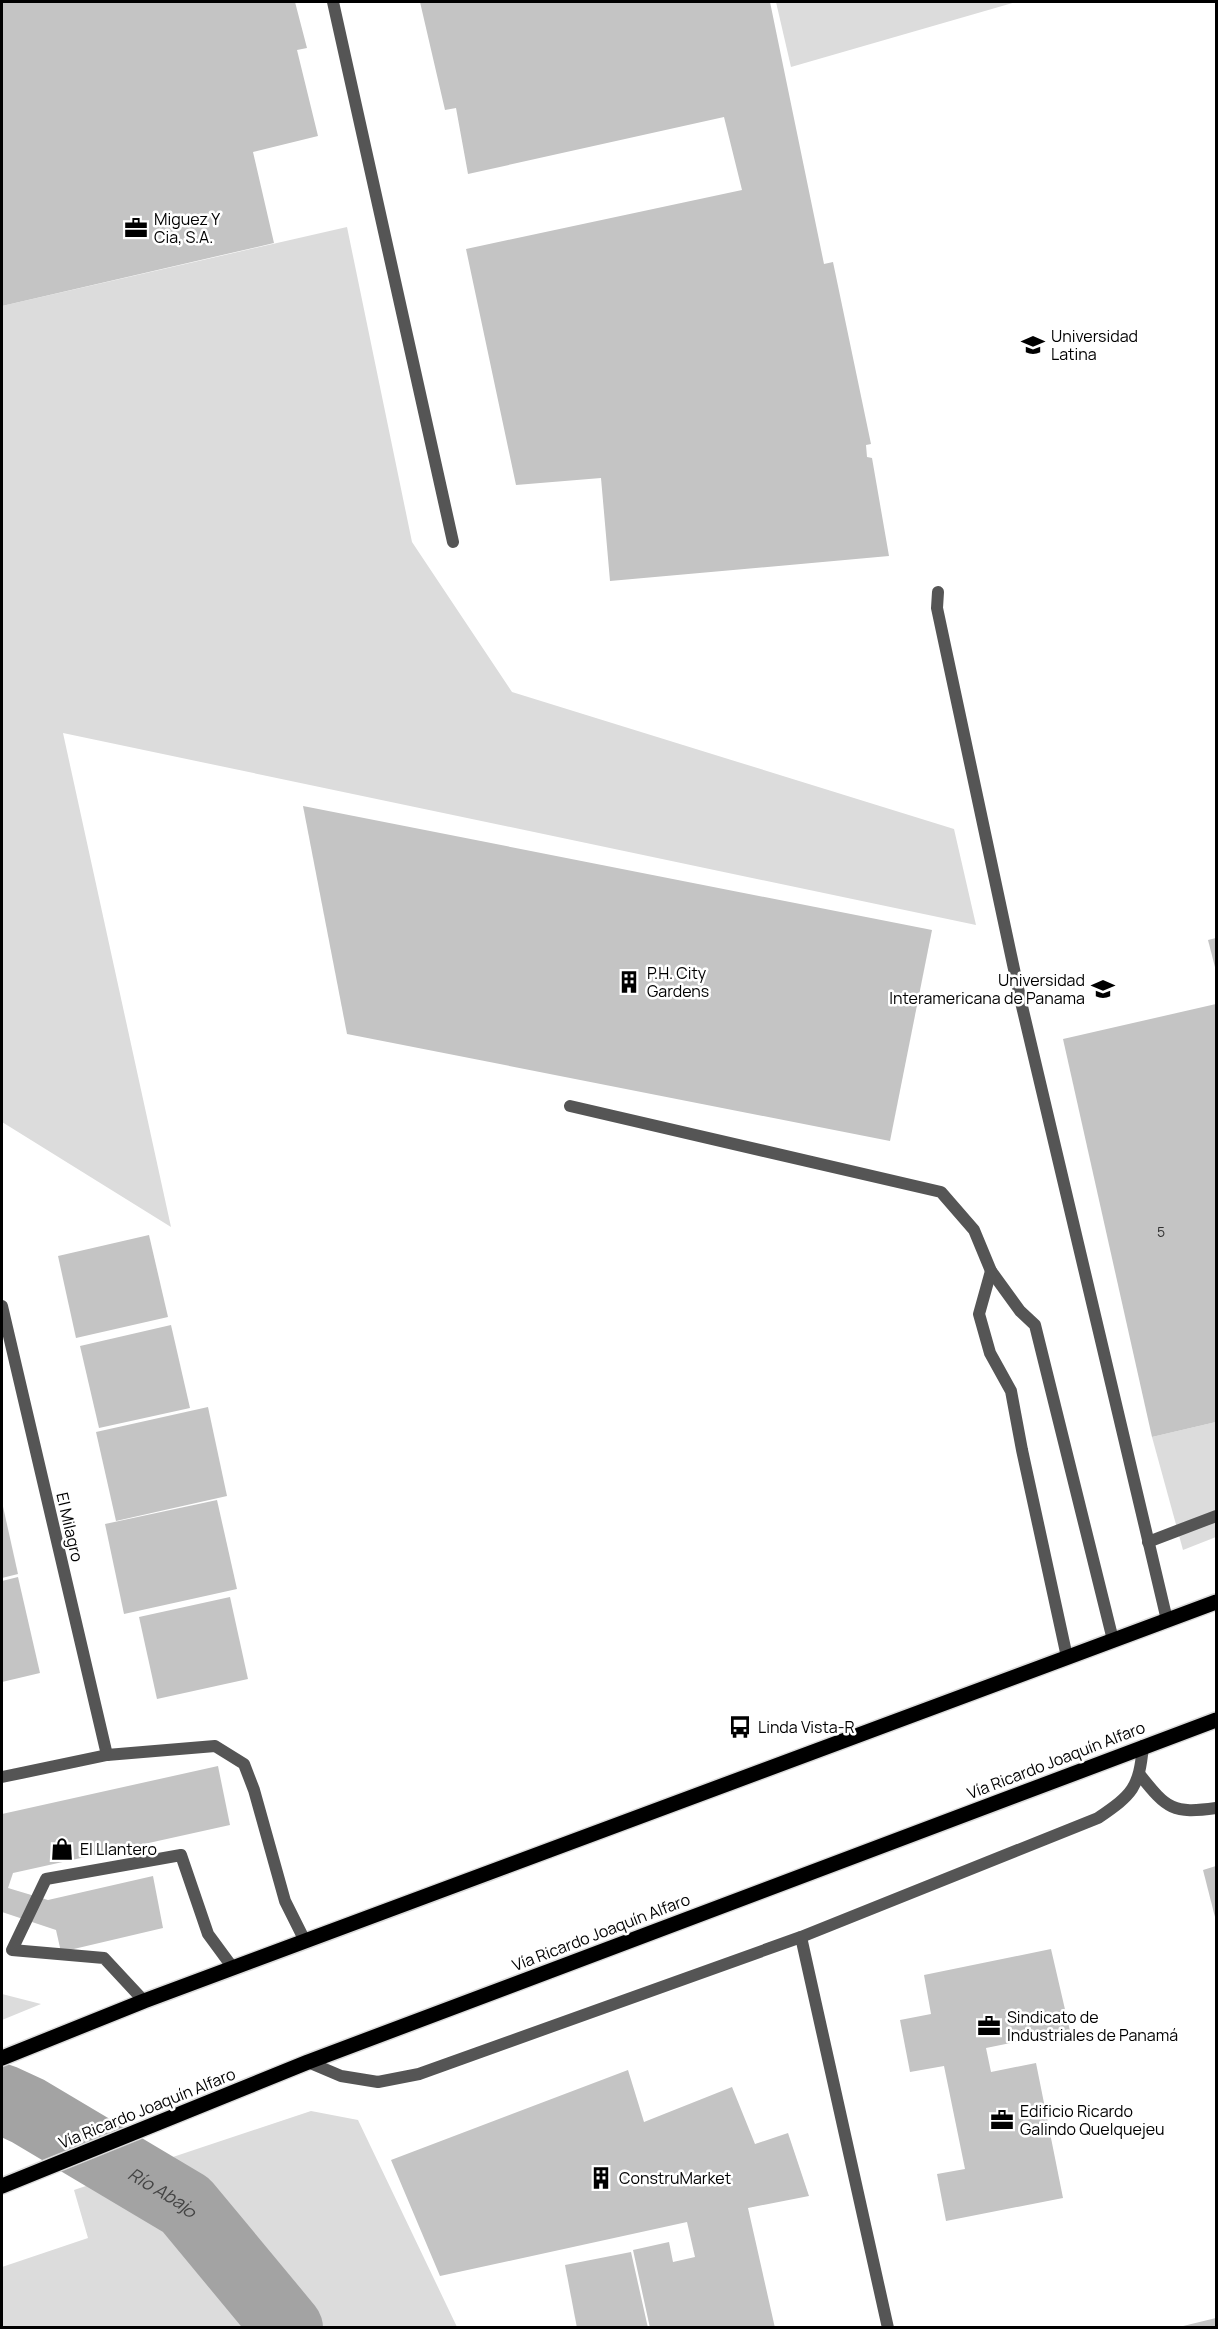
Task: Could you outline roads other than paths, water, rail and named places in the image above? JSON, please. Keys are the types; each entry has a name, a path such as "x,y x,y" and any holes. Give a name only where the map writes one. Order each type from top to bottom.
{"main road":[{"path":"2,2058 144,2001 1216,1602"},
{"name":"Vía Ricardo Joaquín Alfaro","path":"2,2186 308,2062 1216,1720"}],"street":[{"path":"333,2 453,542"},
{"path":"938,592 937,608 1021,1002 1167,1620"},
{"path":"570,1106 941,1192 974,1230 991,1271 1020,1311 1035,1324 1113,1640"},
{"path":"991,1271 979,1314 990,1353 1011,1391 1067,1657"},
{"name":"El Milagro","path":"2,1306 107,1755"},
{"path":"1148,1542 1216,1516"},
{"path":"2,1777 107,1755 215,1746 244,1764 254,1790 285,1901 305,1941"},
{"path":"308,2062 341,2076 378,2082 419,2074 801,1936 1098,1818 1125,1799 1140,1775 1143,1746"},
{"path":"1140,1775 1159,1799 1174,1809 1216,1808"},
{"path":"144,2001 104,1958 12,1950 46,1879 181,1855 208,1934 233,1968"},
{"path":"801,1936 888,2328"}],"waterway":[{"name":"Río Abajo","path":"2,2099 28,2111 186,2205 288,2328"}],"place":[{"name":"Miguez Y Cia, S.A.","path":"136,228"},
{"name":"Universidad Latina","path":"1033,345"},
{"name":"P.H. City Gardens","path":"629,982"},
{"name":"Universidad Interamericana de Panama","path":"1103,989"},
{"name":"Linda Vista-R","path":"740,1727"},
{"name":"El Llantero","path":"62,1849"},
{"name":"Sindicato de Industriales de Panamá","path":"989,2026"},
{"name":"Edificio Ricardo Galindo Quelquejeu","path":"1002,2120"},
{"name":"ConstruMarket","path":"601,2178"}]}
